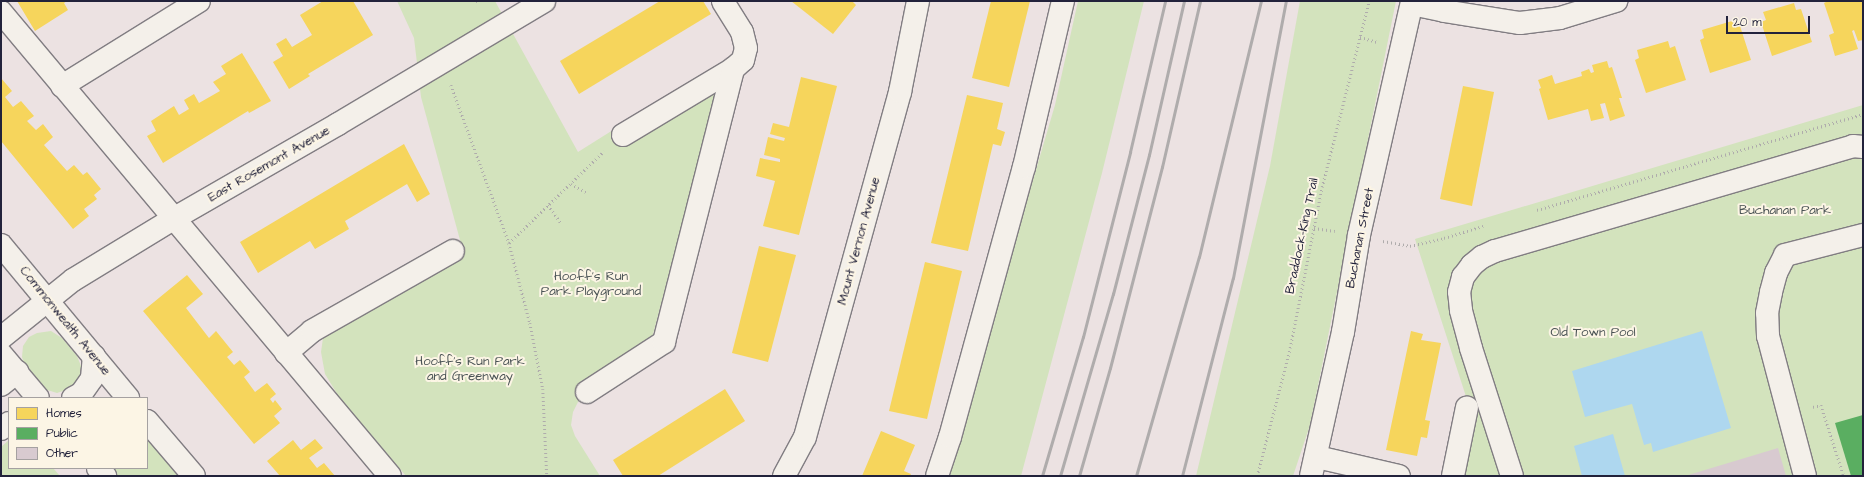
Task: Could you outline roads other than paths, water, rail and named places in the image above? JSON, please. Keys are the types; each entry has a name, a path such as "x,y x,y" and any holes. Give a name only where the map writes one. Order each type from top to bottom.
{"street":[{"path":"62,86 199,1"},
{"name":"East Rosemont Avenue","path":"1,338 73,280 173,219 338,124 544,1"},
{"path":"623,135 733,69 743,60 746,48 742,32 724,1"},
{"name":"Mount Vernon Avenue","path":"784,476 807,430 900,92 918,1"},
{"path":"938,476 1024,168 1063,1"},
{"path":"1412,2 1444,11 1520,23 1560,18 1616,1"},
{"name":"Buchanan Street","path":"1314,467 1343,332 1359,235 1412,2"},
{"path":"1,12 390,476"},
{"path":"587,392 664,342 733,69"},
{"path":"1512,476 1461,310 1459,292 1463,277 1472,265 1482,257 1495,251 1845,148 1853,146 1863,147"},
{"path":"1805,476 1768,336 1767,313 1770,292 1776,273 1785,255 1863,235"},
{"name":"Commonwealth Avenue","path":"1,245 127,397"},
{"path":"286,353 312,331 453,251"},
{"path":"1,354 9,379 36,397"},
{"path":"75,397 81,394 92,378 94,356"},
{"path":"1453,476 1467,407"},
{"path":"148,422 194,476"},
{"path":"1314,467 1399,476"}],"water":[{"name":"Old Town Pool","path":"1702,331 1731,428 1653,452 1651,443 1644,445 1632,404 1585,417 1572,371"},
{"path":"1613,434 1625,476 1582,476 1574,446"}],"railway":[{"path":"1042,476 1083,337 1130,152 1165,1"},
{"path":"1060,476 1113,294 1149,155 1184,1"},
{"path":"1079,476 1110,368 1162,167 1200,1"},
{"path":"1136,476 1199,257 1261,1"},
{"path":"1182,476 1233,278 1286,1"}],"park label":[{"name":"Buchanan Park","path":"1785,210"},
{"name":"Hooff's Run Park Playground","path":"591,284"},
{"name":"Hooff's Run Park and Greenway","path":"470,370"}]}
